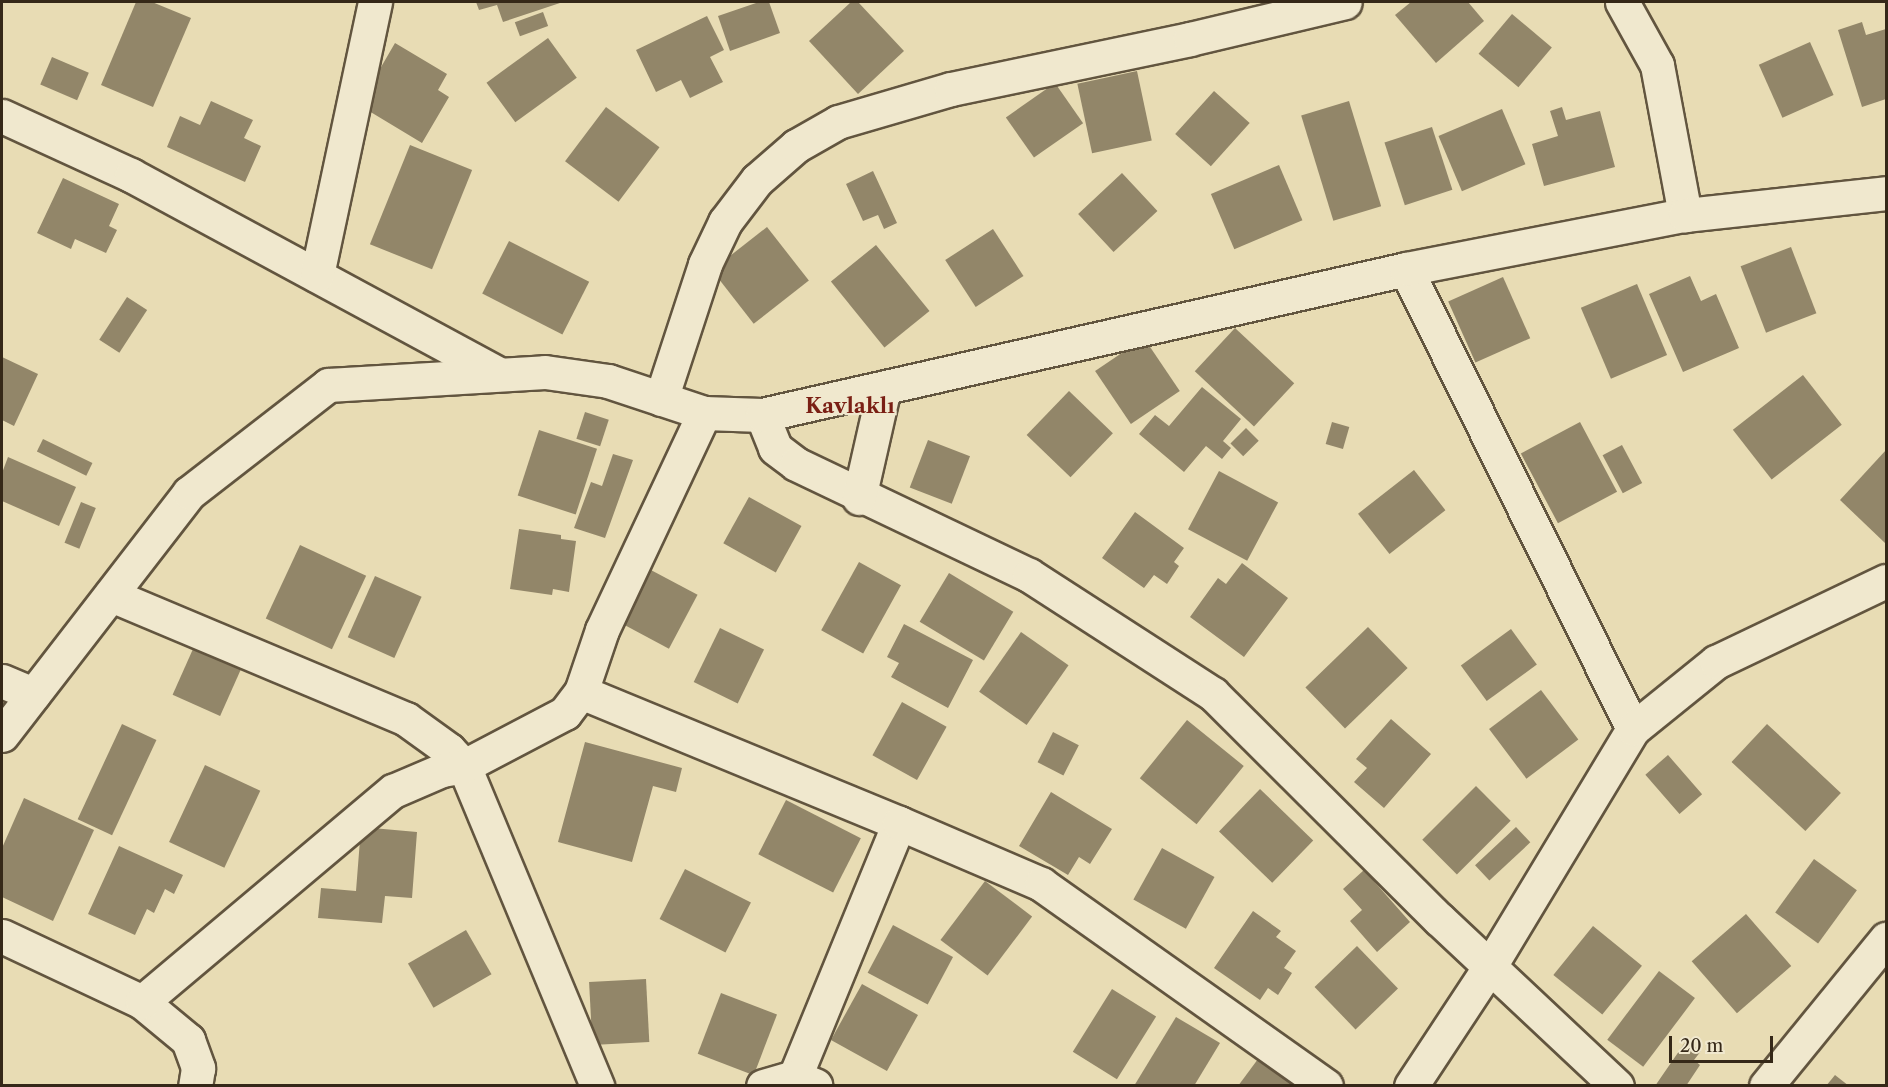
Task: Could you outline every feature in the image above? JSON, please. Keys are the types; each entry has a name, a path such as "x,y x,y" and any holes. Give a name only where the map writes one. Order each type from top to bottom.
{"street":[{"path":"316,275 375,2"},
{"path":"661,399 705,264 725,222 757,180 796,146 838,122 951,89 1190,39 1345,2"},
{"path":"1622,2 1657,65 1685,214"},
{"path":"2,116 131,175 499,374"},
{"path":"2,735 189,493 328,385 545,372 609,381 704,412 762,416 1406,268 1685,214 1887,193"},
{"path":"1406,268 1633,729"},
{"path":"859,498 884,388"},
{"path":"142,1002 368,809 422,778 464,766 565,713 581,692 602,630 633,559 704,412"},
{"path":"762,416 775,448 796,464 859,498 1029,575 1213,694 1490,966 1617,1086"},
{"path":"1411,1086 1490,966 1633,729 1716,662 1887,580"},
{"path":"111,595 406,719 432,736 464,766 597,1086"},
{"path":"2,681 33,694"},
{"path":"581,692 1041,884 1326,1086"},
{"path":"763,1086 805,1081 899,823"},
{"path":"2,936 142,1002 188,1040 198,1068 195,1086"},
{"path":"1766,1086 1887,939"}],"building":[{"path":"136,2 152,2 191,18 153,107 101,85"},
{"path":"476,2 563,2 503,22 497,5 479,10"},
{"path":"759,2 769,2 780,33 730,51 718,16"},
{"path":"851,2 858,2 904,51 858,94 809,41"},
{"path":"1411,2 1468,2 1484,21 1436,63 1395,15"},
{"path":"543,12 548,26 520,36 515,22"},
{"path":"1512,14 1552,47 1518,87 1479,54"},
{"path":"707,16 724,50 710,57 723,82 690,98 681,80 656,92 636,50"},
{"path":"1862,22 1866,35 1886,29 1886,99 1862,107 1838,30"},
{"path":"548,38 577,78 515,122 487,83"},
{"path":"1810,42 1834,95 1782,118 1759,65"},
{"path":"395,43 447,74 438,90 449,97 422,143 359,105"},
{"path":"52,57 89,73 77,100 40,85"},
{"path":"1137,71 1152,140 1092,153 1077,84"},
{"path":"1055,83 1083,123 1034,158 1006,117"},
{"path":"1214,91 1250,123 1211,166 1175,134"},
{"path":"211,101 253,120 244,138 261,146 245,182 167,147 180,116 200,125"},
{"path":"1349,101 1381,206 1333,221 1301,116"},
{"path":"606,107 660,147 619,202 565,161"},
{"path":"1562,107 1566,120 1600,111 1615,167 1544,186 1532,144 1558,136 1550,111"},
{"path":"1502,109 1525,164 1462,191 1438,136"},
{"path":"1432,127 1452,190 1405,205 1384,142"},
{"path":"410,145 472,170 432,269 370,244"},
{"path":"1279,165 1302,220 1234,249 1211,194"},
{"path":"873,171 897,223 884,229 878,215 863,221 846,184"},
{"path":"1122,173 1157,211 1114,252 1078,214"},
{"path":"63,178 119,204 109,226 117,230 106,253 75,239 71,249 37,233"},
{"path":"767,227 809,281 754,324 712,270"},
{"path":"993,229 1023,276 976,307 945,260"},
{"path":"509,241 589,282 562,334 482,294"},
{"path":"876,245 929,311 884,348 831,282"},
{"path":"1791,247 1816,313 1766,333 1741,266"},
{"path":"1690,276 1701,301 1716,294 1739,348 1683,372 1649,294"},
{"path":"1503,277 1530,338 1475,363 1448,301"},
{"path":"1637,284 1667,355 1611,379 1581,308"},
{"path":"127,297 147,310 119,353 99,340"},
{"path":"1235,328 1294,383 1254,426 1195,371"},
{"path":"1144,338 1180,391 1131,424 1095,371"},
{"path":"2,357 38,374 14,426 2,420"},
{"path":"1803,375 1842,425 1772,479 1733,430"},
{"path":"1202,387 1241,419 1223,441 1231,448 1222,459 1206,446 1184,472 1139,434 1155,415 1169,426"},
{"path":"1069,391 1113,433 1071,477 1027,435"},
{"path":"585,412 609,420 600,446 576,439"},
{"path":"1332,422 1349,427 1343,449 1326,444"},
{"path":"1580,422 1617,492 1558,523 1521,453"},
{"path":"1246,428 1259,441 1243,456 1230,444"},
{"path":"539,430 597,449 576,514 518,496"},
{"path":"43,439 92,463 86,476 37,452"},
{"path":"928,440 970,456 952,504 910,488"},
{"path":"1622,445 1642,483 1623,493 1603,455"},
{"path":"1886,450 1886,542 1885,543 1840,500"},
{"path":"613,454 633,460 605,538 574,528 591,482 602,486"},
{"path":"8,457 76,487 59,526 2,501 2,473"},
{"path":"1414,470 1445,510 1389,554 1358,514"},
{"path":"1219,471 1278,502 1247,561 1188,529"},
{"path":"749,497 801,526 776,572 723,543"},
{"path":"81,502 96,508 79,549 65,543"},
{"path":"1135,512 1184,548 1174,562 1179,566 1167,584 1154,575 1144,588 1102,558"},
{"path":"519,529 561,535 561,539 576,541 569,592 553,589 552,595 510,589"},
{"path":"300,545 366,576 332,649 266,618"},
{"path":"859,562 901,585 863,653 821,630"},
{"path":"1242,563 1288,598 1244,657 1190,617 1218,578 1226,584"},
{"path":"649,569 698,595 669,649 620,623"},
{"path":"949,573 1013,612 984,660 920,622"},
{"path":"375,576 422,597 394,658 348,637"},
{"path":"904,624 973,660 948,708 891,677 899,663 887,657"},
{"path":"1368,627 1408,668 1345,728 1305,687"},
{"path":"720,628 764,649 738,703 694,682"},
{"path":"1511,629 1537,665 1487,701 1461,665"},
{"path":"1021,632 1069,665 1027,725 979,692"},
{"path":"197,640 245,661 220,716 173,695"},
{"path":"1541,690 1578,740 1526,779 1489,729"},
{"path":"902,702 947,727 917,780 872,755"},
{"path":"1391,719 1431,754 1384,808 1354,782 1367,768 1356,759"},
{"path":"1187,720 1244,766 1197,824 1140,778"},
{"path":"122,724 156,740 112,835 78,819"},
{"path":"1767,724 1841,793 1805,831 1732,762"},
{"path":"1053,732 1079,745 1063,775 1038,762"},
{"path":"585,742 682,768 676,792 653,786 632,862 558,842"},
{"path":"1668,755 1702,794 1679,814 1645,775"},
{"path":"205,765 260,791 224,868 169,842"},
{"path":"1476,786 1511,821 1457,874 1422,840"},
{"path":"1260,789 1313,840 1272,883 1219,831"},
{"path":"1051,792 1112,829 1090,864 1079,857 1068,875 1019,846"},
{"path":"24,798 94,830 53,921 2,897 2,848"},
{"path":"786,800 861,838 833,892 758,854"},
{"path":"361,827 417,832 412,898 385,896 382,923 318,918 321,888 356,891"},
{"path":"1516,827 1530,842 1489,881 1475,865"},
{"path":"119,846 183,875 174,894 165,889 154,913 147,909 135,935 88,914"},
{"path":"1162,848 1214,877 1186,929 1133,900"},
{"path":"1814,859 1857,890 1818,944 1775,912"},
{"path":"685,869 751,903 726,952 660,919"},
{"path":"1364,870 1410,922 1377,952 1350,921 1362,910 1343,889"},
{"path":"985,881 1032,917 988,976 940,940"},
{"path":"1253,911 1281,931 1276,937 1296,951 1284,968 1292,973 1278,995 1268,988 1260,1000 1214,968"},
{"path":"1746,914 1791,966 1737,1013 1692,961"},
{"path":"893,925 953,957 928,1005 868,973"},
{"path":"1593,926 1642,966 1602,1015 1553,975"},
{"path":"466,930 492,974 433,1008 408,963"},
{"path":"1357,946 1398,988 1356,1029 1315,987"},
{"path":"1659,971 1695,998 1643,1067 1607,1040"},
{"path":"646,979 649,1042 592,1045 589,982"},
{"path":"862,984 918,1015 887,1071 831,1040"},
{"path":"1112,989 1156,1017 1117,1079 1073,1052"},
{"path":"721,993 777,1015 754,1075 698,1054"},
{"path":"1176,1017 1220,1043 1194,1086 1134,1086"},
{"path":"1686,1041 1701,1051 1694,1060 1700,1065 1686,1086 1655,1086"},
{"path":"1258,1059 1294,1086 1238,1086"},
{"path":"1835,1075 1849,1086 1826,1086"}],"district":[{"name":"Kavlaklı","path":"850,406"}]}
